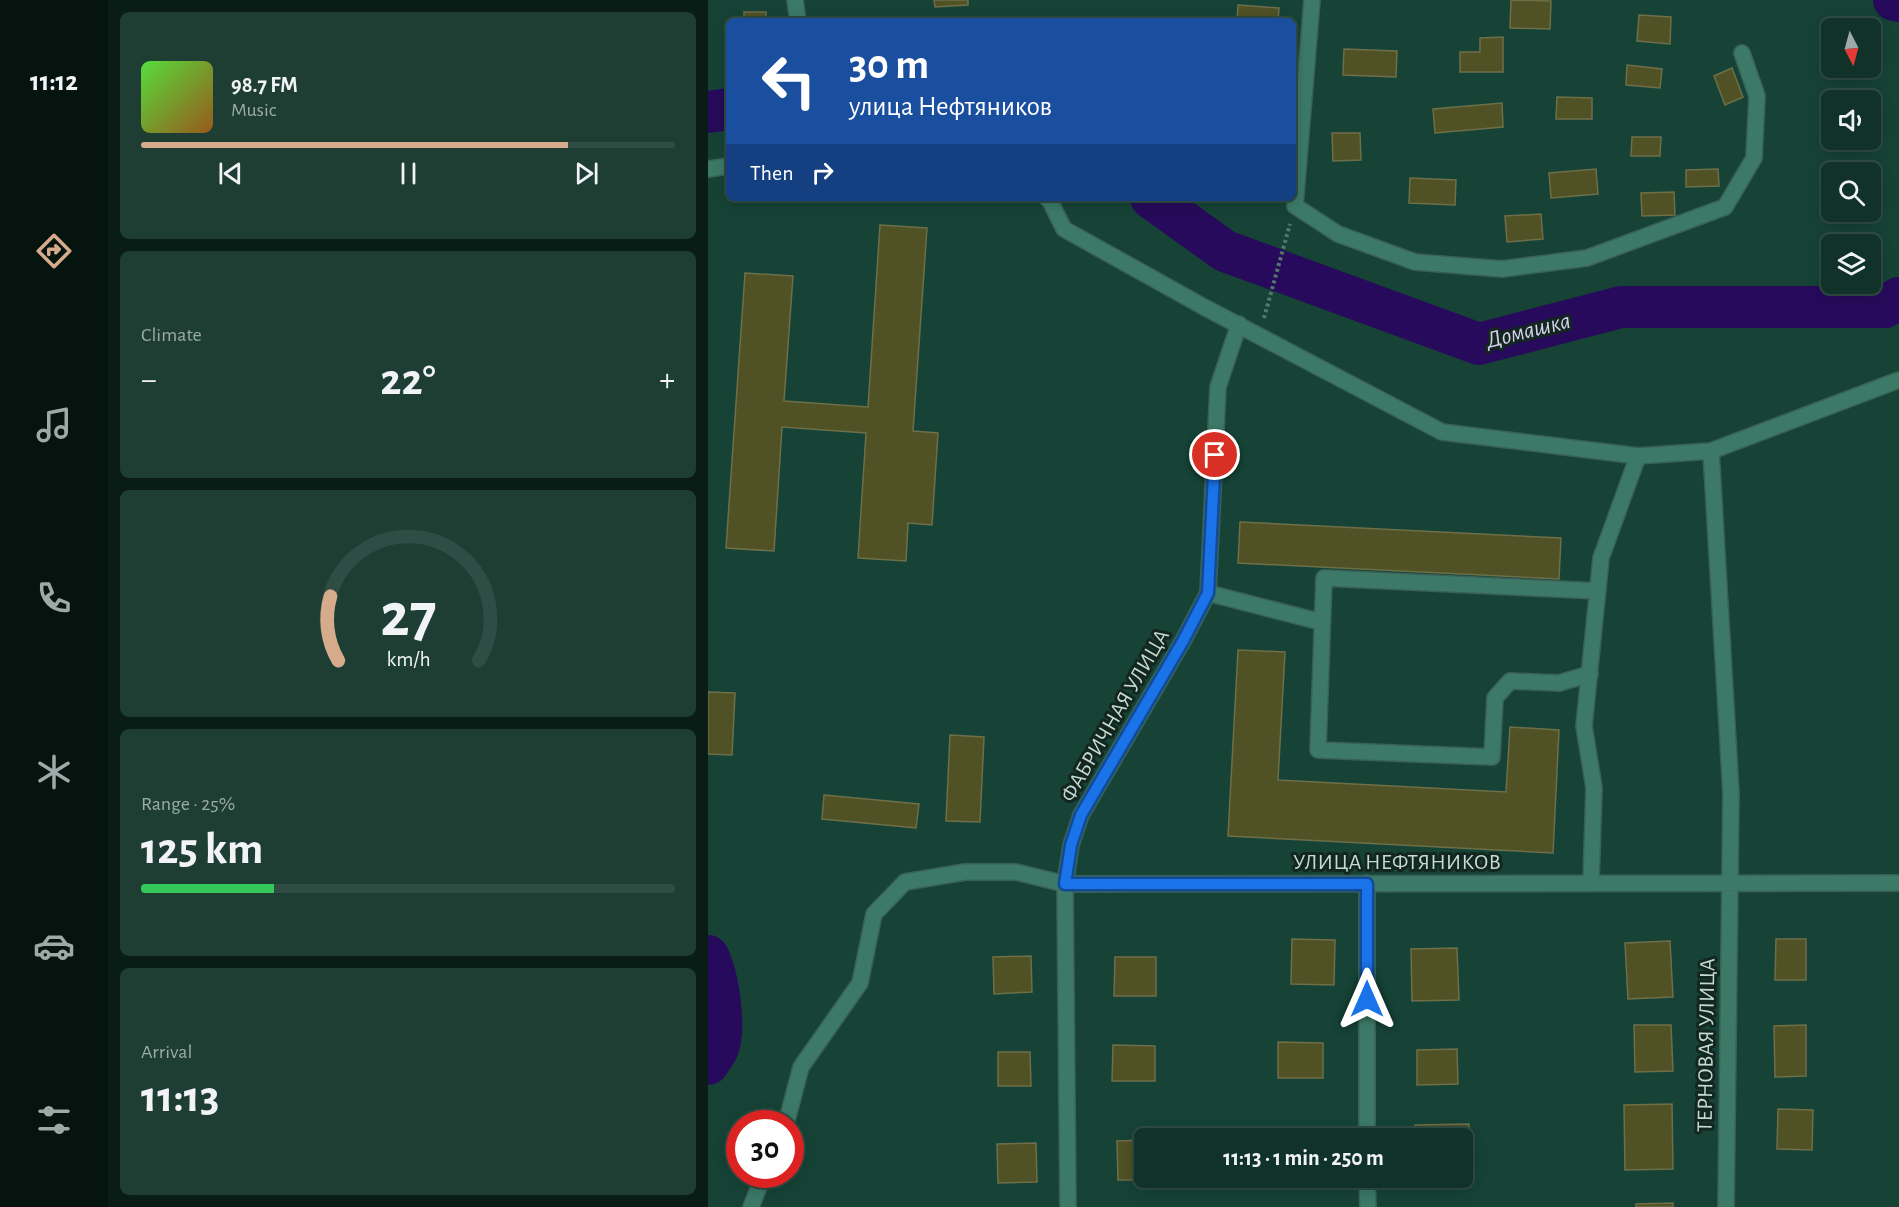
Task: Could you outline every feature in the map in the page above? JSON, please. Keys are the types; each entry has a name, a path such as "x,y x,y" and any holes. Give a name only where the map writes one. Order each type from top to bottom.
{"street":[{"path":"795,0 798,18"},
{"path":"1296,194 1312,0"},
{"path":"1295,201 1295,206 1338,234 1415,262 1502,269 1587,258 1725,207 1754,158 1757,96 1742,53"},
{"path":"708,169 726,166"},
{"path":"1049,201 1064,229 1204,307 1442,432 1638,456 1711,451 1899,380"},
{"name":"ФАБРИЧНАЯ УЛИЦА","path":"1068,1207 1065,884 1071,845 1081,815 1183,641 1208,593 1218,387 1239,324"},
{"name":"ТЕРНОВАЯ УЛИЦА","path":"1711,451 1731,793 1725,1207"},
{"path":"1591,883 1594,788 1584,726 1601,558 1638,456"},
{"path":"1590,674 1559,683 1510,681 1496,698 1492,757 1318,750 1324,578 1598,591"},
{"path":"1208,593 1321,622"},
{"name":"УЛИЦА НЕФТЯНИКОВ","path":"790,1110 801,1067 860,983 874,914 905,882 975,872 1016,872 1065,884 1899,883"},
{"path":"1367,884 1367,1128"},
{"path":"751,1205 758,1188"},
{"path":"1368,1188 1368,1207"}],"path":[{"path":"1267,306 1285,240"}],"building":[{"path":"934,0 968,0 968,5 935,7"},
{"path":"1511,0 1551,1 1550,29 1510,28"},
{"path":"1238,5 1279,8 1278,18 1237,18"},
{"path":"744,12 766,12 766,18 744,18"},
{"path":"1639,15 1671,17 1670,44 1637,41"},
{"path":"1503,37 1503,72 1460,72 1460,52 1480,52 1480,38"},
{"path":"1344,49 1397,51 1396,77 1343,75"},
{"path":"1627,65 1662,69 1660,88 1626,85"},
{"path":"1732,68 1743,97 1725,105 1714,76"},
{"path":"1557,97 1592,98 1592,119 1556,119"},
{"path":"1502,103 1503,127 1435,133 1433,109"},
{"path":"1332,133 1360,133 1361,160 1333,161"},
{"path":"1632,137 1661,137 1660,156 1631,156"},
{"path":"1596,169 1598,194 1551,198 1549,173"},
{"path":"1718,169 1719,186 1686,187 1686,170"},
{"path":"1410,178 1456,180 1455,205 1409,203"},
{"path":"1674,192 1675,215 1642,216 1641,193"},
{"path":"1541,214 1543,239 1507,242 1505,216"},
{"path":"880,225 927,228 913,431 938,433 932,525 908,523 906,561 858,558 866,433 782,427 774,551 726,548 745,273 793,276 784,401 868,407"},
{"path":"1240,522 1561,538 1559,579 1238,563"},
{"path":"1238,650 1285,652 1278,780 1506,792 1510,727 1559,730 1553,853 1228,836"},
{"path":"708,692 735,693 732,755 708,754"},
{"path":"950,735 984,737 980,822 946,821"},
{"path":"824,795 919,804 916,828 822,819"},
{"path":"1292,939 1335,940 1334,985 1291,984"},
{"path":"1776,939 1806,939 1806,980 1775,980"},
{"path":"1670,941 1673,997 1628,999 1625,943"},
{"path":"1457,948 1459,1000 1412,1001 1411,949"},
{"path":"1031,956 1032,992 994,994 993,957"},
{"path":"1115,957 1156,957 1156,996 1114,996"},
{"path":"1634,1025 1671,1025 1673,1071 1635,1072"},
{"path":"1806,1025 1806,1076 1775,1077 1774,1026"},
{"path":"1278,1042 1323,1043 1323,1078 1278,1078"},
{"path":"1113,1045 1155,1046 1155,1081 1112,1081"},
{"path":"1457,1049 1458,1084 1417,1085 1417,1050"},
{"path":"998,1052 1030,1052 1031,1086 998,1086"},
{"path":"1672,1104 1673,1169 1625,1170 1624,1105"},
{"path":"1778,1109 1813,1110 1812,1150 1777,1149"},
{"path":"1469,1124 1469,1128 1415,1128 1415,1125"},
{"path":"1134,1140 1134,1180 1118,1180 1117,1141"},
{"path":"1036,1143 1037,1182 998,1183 997,1144"},
{"path":"1673,1203 1673,1207 1636,1207 1636,1204"}],"waterway":[{"name":"Домашка","path":"1894,0 1899,1"},
{"name":"Домашка","path":"708,112 726,109"},
{"name":"Домашка","path":"1155,201 1225,251 1479,344 1621,307 1885,307 1899,298"},
{"name":"Домашка","path":"708,956 718,988 721,1015 718,1048 708,1064"}],"route":[{"path":"1215,455 1208,593 1183,641 1081,815 1071,845 1065,884 1367,884 1367,999"}]}
